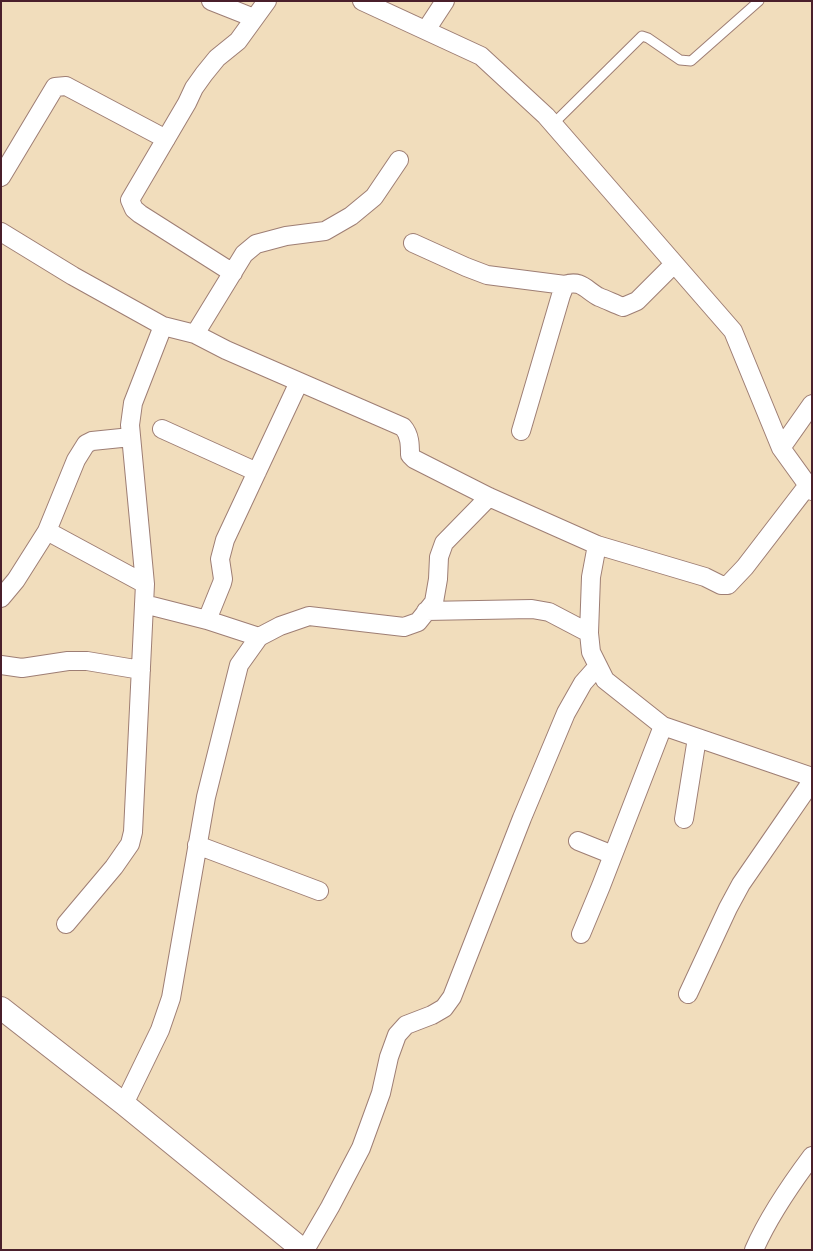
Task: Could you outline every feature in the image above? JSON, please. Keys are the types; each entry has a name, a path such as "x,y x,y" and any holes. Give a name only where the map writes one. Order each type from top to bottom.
{"street":[{"path":"211,1 254,18"},
{"path":"233,272 134,209 130,200 194,88 217,58 238,41 267,1"},
{"path":"1,232 73,276 163,326 195,334 226,350 403,427 407,432 410,443 410,455 414,459 489,497 597,545 705,577 721,585 728,585 745,567 810,488 781,448 733,331 553,124 481,56 362,1"},
{"path":"426,30 445,1"},
{"path":"1,177 55,87 66,86 166,139"},
{"path":"195,334 244,254 256,244 286,236 325,231 352,216 374,197 399,160"},
{"path":"413,243 487,275 565,285 573,282 585,286 597,296 623,307 637,301 674,264"},
{"path":"521,430 565,285"},
{"path":"66,924 114,866 130,844 133,832 145,584 130,425 133,403 163,326"},
{"path":"207,620 223,579 220,559 225,540 299,382"},
{"path":"781,448 812,404"},
{"path":"162,429 257,472"},
{"path":"1,598 16,580 48,531 76,460 86,444 131,437"},
{"path":"124,1104 160,1030 171,998 206,797 239,664 258,637 280,626 309,616 404,627 418,622 434,602 438,578 439,557 444,543 489,497"},
{"path":"48,531 145,584"},
{"path":"597,545 591,577 589,633 591,652 605,680 663,726 812,777"},
{"path":"144,604 207,620 258,637"},
{"path":"426,611 532,609 549,612 589,633"},
{"path":"1,666 22,668 68,661 87,662 141,670"},
{"path":"1,1008 124,1104 304,1250 330,1207 361,1148 397,1035 406,1025 432,1015 444,1008 452,997 522,818 566,713 583,683 598,666"},
{"path":"581,934 663,726"},
{"path":"684,819 697,738"},
{"path":"688,994 728,908 741,884 812,781"},
{"path":"578,841 613,855"},
{"path":"197,845 319,891"},
{"path":"754,1250 762,1232 809,1168"}],"lane":[{"path":"553,124 642,36 648,38 680,60 691,61 759,1"}]}
